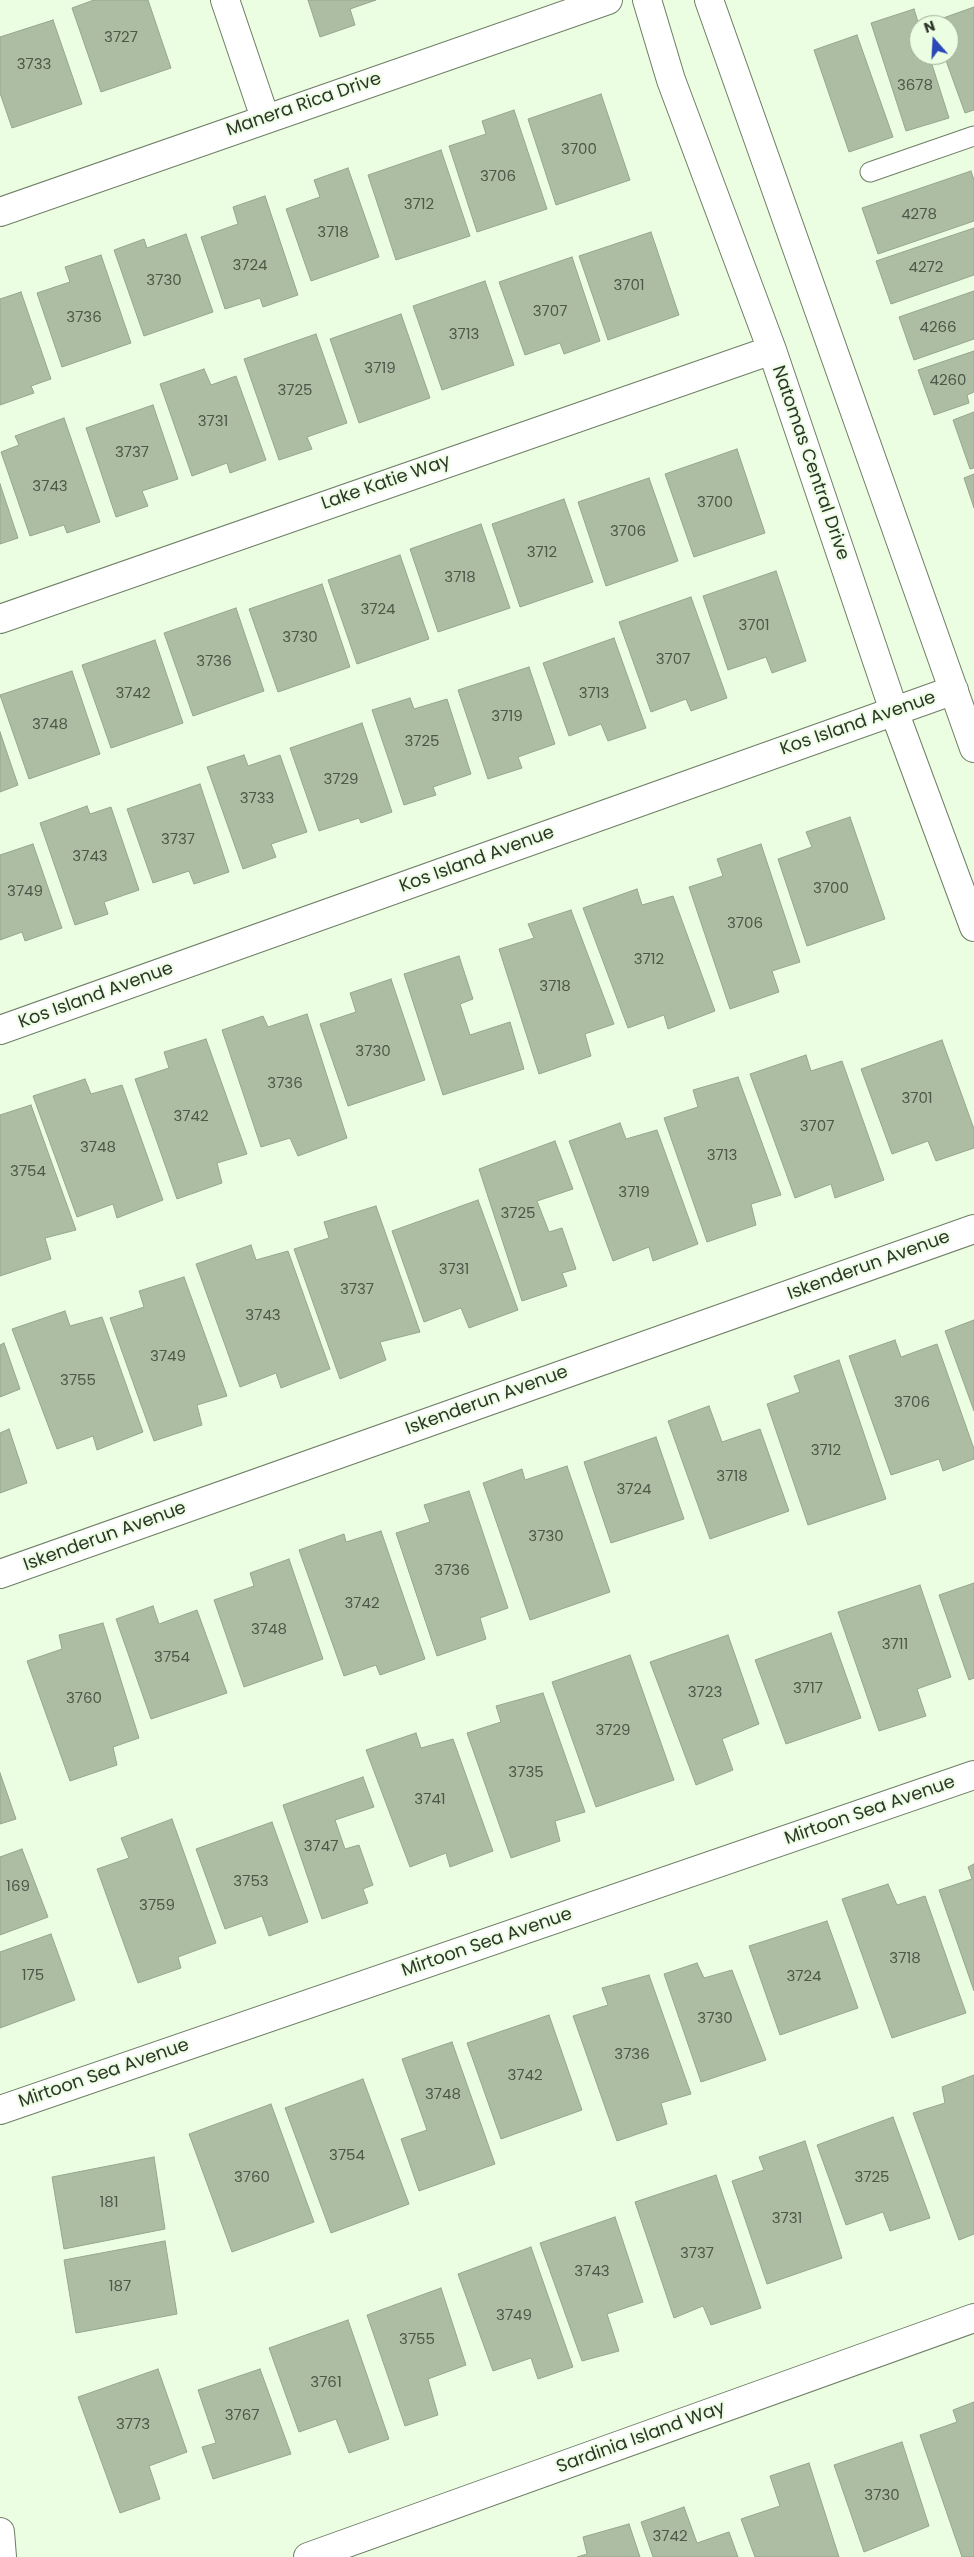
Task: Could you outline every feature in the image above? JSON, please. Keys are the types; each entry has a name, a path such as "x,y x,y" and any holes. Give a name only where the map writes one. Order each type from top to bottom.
{"street":[{"path":"225,0 265,118"},
{"name":"Manera Rica Drive","path":"0,212 265,118 608,0"},
{"name":"Natomas Central Drive","path":"647,0 671,80 772,350 894,711 974,927"},
{"path":"709,0 974,748"},
{"name":"Lake Katie Way","path":"0,619 686,378 772,350"},
{"name":"Kos Island Avenue","path":"0,1030 954,690"},
{"name":"Iskenderun Avenue","path":"0,1574 974,1229"},
{"name":"Mirtoon Sea Avenue","path":"0,2110 974,1776"},
{"name":"Sardinia Island Way","path":"308,2557 974,2318"},
{"path":"0,2532 2,2557"}],"lane":[{"path":"870,172 974,136"}],"building":[{"path":"94,0 148,0 171,68 101,92 72,8"},
{"path":"308,0 376,0 350,9 355,25 320,37"},
{"path":"974,7 974,110 965,113 948,65 959,65 959,15 952,15"},
{"path":"914,9 916,15 909,15 909,65 932,65 949,118 906,131 871,23"},
{"path":"53,20 82,104 12,128 0,93 0,37"},
{"path":"857,35 893,137 849,152 814,50"},
{"path":"601,94 630,180 556,205 528,119"},
{"path":"514,110 547,209 477,232 449,146 486,134 482,121"},
{"path":"441,150 470,236 396,260 368,175"},
{"path":"348,168 379,257 311,281 286,209 320,197 314,180"},
{"path":"971,171 974,180 974,221 878,254 862,208"},
{"path":"265,196 298,295 263,307 260,298 225,309 201,237 238,224 233,207"},
{"path":"974,228 974,275 891,304 876,261"},
{"path":"651,232 679,315 608,340 579,256"},
{"path":"186,234 213,312 144,336 114,250 144,239 147,248"},
{"path":"101,255 131,343 62,367 37,293 70,282 65,267"},
{"path":"572,257 600,341 564,354 560,343 525,355 499,282"},
{"path":"485,281 514,365 442,390 413,306"},
{"path":"974,291 974,339 914,360 899,317"},
{"path":"21,292 51,379 31,386 34,393 0,405 0,299"},
{"path":"401,314 430,398 359,423 330,339"},
{"path":"316,334 347,423 307,437 312,449 279,460 244,359"},
{"path":"974,351 974,392 967,395 969,403 934,415 918,370"},
{"path":"204,369 211,385 236,376 266,460 230,473 227,463 192,476 160,384"},
{"path":"153,405 178,479 142,491 148,506 116,517 86,428"},
{"path":"974,412 974,468 970,469 953,420"},
{"path":"64,418 100,522 67,533 64,525 30,536 1,452 19,445 15,436"},
{"path":"737,449 765,533 694,557 665,474"},
{"path":"974,474 974,508 964,478"},
{"path":"649,478 678,561 606,586 578,502"},
{"path":"0,484 18,538 0,544"},
{"path":"564,499 593,582 520,607 492,524"},
{"path":"481,524 510,608 438,632 410,549"},
{"path":"400,555 429,639 357,664 328,580"},
{"path":"776,571 806,661 772,673 766,657 728,670 703,596"},
{"path":"322,584 350,667 278,692 249,609"},
{"path":"691,597 727,698 691,711 686,699 651,712 619,622"},
{"path":"236,608 264,691 193,716 164,633"},
{"path":"614,638 646,728 608,741 601,724 569,736 543,663"},
{"path":"155,640 183,723 111,748 82,665"},
{"path":"529,667 555,744 518,757 522,768 488,779 458,690"},
{"path":"72,671 100,754 29,779 0,695"},
{"path":"410,698 414,709 447,699 471,774 433,787 436,795 404,805 372,710"},
{"path":"362,723 392,812 361,823 359,818 319,831 290,748"},
{"path":"0,732 18,785 0,792"},
{"path":"244,755 248,766 280,755 307,832 271,844 276,857 243,869 207,767"},
{"path":"200,784 229,872 194,884 189,871 153,883 127,809"},
{"path":"87,806 90,814 111,807 139,890 104,902 108,914 75,925 40,823"},
{"path":"850,817 885,919 807,946 778,859 812,847 806,832"},
{"path":"33,844 62,928 25,941 22,932 0,940 0,855"},
{"path":"761,844 800,962 772,971 779,992 730,1009 689,887 723,876 717,859"},
{"path":"637,889 642,905 673,896 715,1011 668,1029 664,1015 628,1028 583,908"},
{"path":"571,910 614,1024 585,1034 591,1056 539,1074 499,949 534,938 528,924"},
{"path":"459,956 473,999 460,1004 470,1035 510,1022 524,1069 443,1095 404,974"},
{"path":"391,979 425,1080 348,1106 320,1024 356,1012 350,993"},
{"path":"307,1014 347,1138 298,1156 290,1138 261,1147 222,1030 263,1016 268,1027"},
{"path":"206,1039 247,1154 217,1163 222,1183 177,1199 135,1079 169,1068 164,1052"},
{"path":"942,1040 974,1129 974,1148 936,1161 928,1141 892,1154 861,1069"},
{"path":"806,1055 811,1071 842,1061 884,1180 835,1198 831,1184 795,1198 750,1074"},
{"path":"738,1077 781,1195 751,1204 756,1225 707,1242 664,1118 698,1107 693,1090"},
{"path":"85,1079 91,1094 122,1085 163,1200 117,1218 113,1204 77,1217 33,1096"},
{"path":"31,1105 76,1230 45,1238 51,1259 0,1276 0,1115"},
{"path":"620,1123 626,1139 657,1130 698,1244 653,1261 649,1247 613,1261 569,1141"},
{"path":"555,1141 573,1189 537,1201 549,1232 562,1228 576,1269 562,1273 567,1286 522,1301 479,1169"},
{"path":"478,1200 518,1310 469,1328 461,1308 424,1322 392,1231"},
{"path":"376,1206 420,1332 380,1342 386,1360 340,1379 294,1249 329,1238 324,1222"},
{"path":"251,1245 256,1260 288,1251 330,1369 281,1388 276,1373 240,1387 196,1264"},
{"path":"184,1277 227,1396 197,1405 202,1425 154,1441 110,1318 144,1307 139,1291"},
{"path":"65,1311 70,1326 102,1317 143,1432 97,1450 93,1436 57,1449 12,1329"},
{"path":"974,1320 974,1411 945,1331"},
{"path":"895,1340 901,1357 937,1344 974,1449 974,1459 943,1471 939,1459 891,1475 849,1356"},
{"path":"4,1343 20,1389 0,1397 0,1345"},
{"path":"839,1360 886,1499 808,1525 767,1404 800,1392 794,1376"},
{"path":"709,1406 722,1442 760,1429 789,1511 710,1539 668,1421"},
{"path":"9,1429 27,1483 0,1493 0,1433"},
{"path":"656,1437 684,1519 611,1543 584,1462"},
{"path":"567,1466 610,1592 530,1620 483,1483 522,1469 525,1480"},
{"path":"469,1491 508,1608 480,1618 486,1639 437,1656 396,1533 430,1522 424,1505"},
{"path":"381,1531 425,1659 380,1675 376,1665 344,1676 299,1550 344,1534 346,1542"},
{"path":"289,1559 323,1659 244,1687 214,1600 254,1586 250,1573"},
{"path":"974,1583 974,1678 969,1680 939,1595"},
{"path":"920,1585 951,1677 917,1689 926,1716 879,1731 838,1612"},
{"path":"153,1606 159,1624 197,1610 227,1693 151,1719 116,1619"},
{"path":"103,1623 139,1738 113,1747 117,1765 70,1781 27,1661 62,1649 59,1635"},
{"path":"831,1633 861,1718 786,1744 755,1660"},
{"path":"728,1635 759,1724 722,1739 733,1770 696,1785 650,1662"},
{"path":"630,1655 674,1780 596,1807 552,1682"},
{"path":"543,1693 585,1812 555,1821 560,1841 511,1858 467,1733 501,1722 496,1706"},
{"path":"416,1733 421,1748 453,1739 493,1851 450,1867 446,1853 410,1867 366,1750"},
{"path":"0,1773 16,1819 0,1824"},
{"path":"363,1777 374,1807 335,1820 345,1849 359,1845 373,1885 363,1889 368,1903 322,1919 283,1805"},
{"path":"172,1819 216,1943 178,1957 181,1968 138,1983 97,1869 129,1858 121,1838"},
{"path":"272,1822 308,1922 269,1936 262,1916 225,1929 196,1849"},
{"path":"22,1849 48,1917 0,1935 0,1857"},
{"path":"974,1864 974,1991 939,1890 972,1879 968,1867"},
{"path":"888,1884 897,1905 925,1896 966,2013 892,2038 842,1899"},
{"path":"827,1921 858,2008 780,2035 749,1946"},
{"path":"51,1934 75,2000 0,2028 0,1952"},
{"path":"697,1963 704,1978 732,1970 766,2060 701,2082 664,1974"},
{"path":"649,1975 691,2094 661,2103 667,2124 617,2141 573,2016 608,2005 602,1988"},
{"path":"549,2015 582,2110 501,2139 467,2043"},
{"path":"452,2042 495,2164 419,2191 401,2139 427,2130 402,2059"},
{"path":"974,2075 974,2234 959,2240 913,2113 945,2103 942,2087"},
{"path":"363,2079 409,2204 331,2233 285,2108"},
{"path":"271,2104 314,2222 232,2252 189,2134"},
{"path":"893,2117 930,2218 890,2231 883,2212 846,2225 817,2145"},
{"path":"805,2141 842,2258 767,2284 732,2181 764,2170 759,2157"},
{"path":"154,2157 165,2229 64,2249 52,2177"},
{"path":"716,2175 761,2308 711,2325 703,2306 674,2318 635,2202"},
{"path":"615,2217 643,2302 607,2314 619,2351 582,2361 540,2243"},
{"path":"165,2241 177,2314 76,2333 64,2260"},
{"path":"531,2247 573,2367 538,2379 531,2358 493,2371 458,2274"},
{"path":"441,2288 466,2365 428,2379 438,2415 405,2426 367,2315"},
{"path":"348,2320 389,2439 349,2453 336,2419 299,2432 269,2348"},
{"path":"158,2369 187,2452 149,2466 160,2499 120,2513 78,2397"},
{"path":"260,2369 291,2454 213,2479 202,2447 216,2443 198,2390"},
{"path":"974,2402 974,2557 962,2557 920,2435 957,2422 953,2410"},
{"path":"902,2442 929,2526 864,2552 834,2465"},
{"path":"809,2463 839,2557 755,2557 741,2519 780,2506 770,2476"},
{"path":"684,2507 697,2543 729,2532 738,2557 653,2557 641,2522"},
{"path":"629,2524 640,2557 577,2557 587,2554 583,2537"}]}
